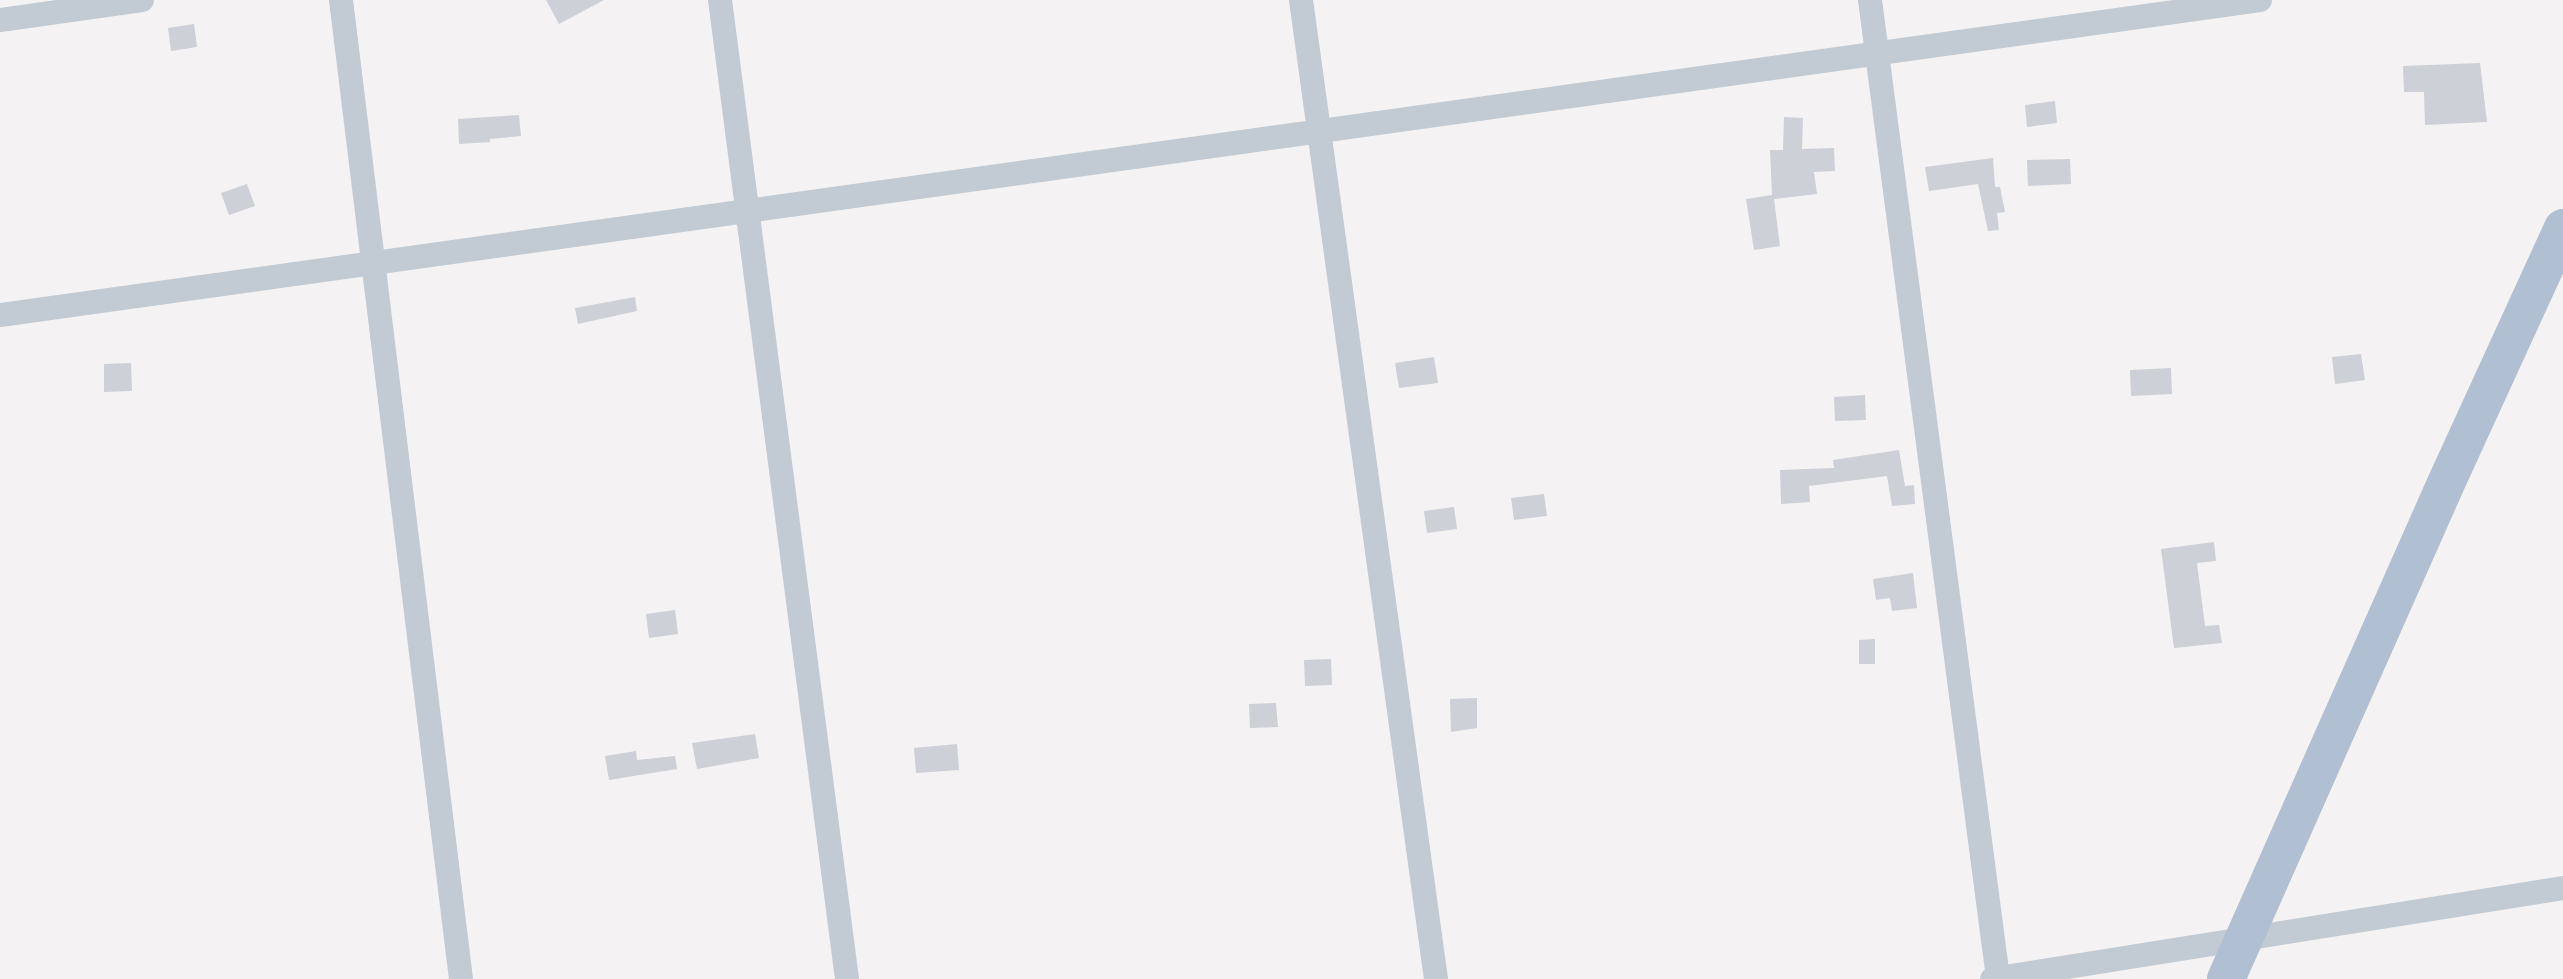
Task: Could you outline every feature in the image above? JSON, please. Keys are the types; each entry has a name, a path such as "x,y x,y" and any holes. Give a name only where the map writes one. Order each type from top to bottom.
{"main road":[{"path":"2226,979 2563,228"}],"street":[{"path":"0,20 142,0"},
{"path":"341,0 461,979"},
{"path":"720,0 847,979"},
{"path":"1301,0 1436,979"},
{"path":"1870,0 1998,978"},
{"path":"0,315 2260,0"},
{"path":"1992,979 2563,888"}],"building":[{"path":"546,0 604,0 559,24"},
{"path":"194,24 197,47 171,51 168,28"},
{"path":"2480,63 2487,122 2425,125 2424,92 2404,92 2403,66"},
{"path":"2055,101 2057,123 2027,127 2025,105"},
{"path":"519,115 521,136 459,144 458,119"},
{"path":"1784,117 1803,118 1802,149 1834,148 1835,171 1814,172 1817,194 1774,199 1780,246 1754,250 1746,199 1772,195 1770,150 1783,150"},
{"path":"1993,158 1995,187 2000,187 2005,212 1997,213 1999,230 1988,231 1978,184 1929,191 1925,167"},
{"path":"2070,159 2071,184 2028,186 2027,160"},
{"path":"247,184 255,206 229,215 221,193"},
{"path":"635,297 637,311 578,324 575,308"},
{"path":"2361,354 2365,380 2335,384 2332,357"},
{"path":"1434,357 1438,383 1399,388 1395,363"},
{"path":"131,363 132,391 104,392 104,364"},
{"path":"2171,368 2172,394 2131,396 2130,370"},
{"path":"1865,395 1866,420 1835,421 1834,397"},
{"path":"1899,450 1905,486 1914,485 1915,504 1892,506 1887,476 1809,486 1810,502 1781,504 1780,470 1834,468 1833,460"},
{"path":"1544,494 1547,516 1514,520 1511,498"},
{"path":"1454,507 1457,529 1427,533 1424,511"},
{"path":"2214,542 2216,561 2197,563 2205,626 2219,625 2222,643 2174,648 2161,549"},
{"path":"1913,573 1917,608 1892,611 1890,598 1876,600 1873,579"},
{"path":"675,610 678,634 649,638 646,614"},
{"path":"1875,639 1875,664 1859,664 1859,640"},
{"path":"1331,659 1332,685 1305,686 1304,660"},
{"path":"1477,698 1477,728 1451,732 1450,699"},
{"path":"1276,703 1278,727 1250,728 1249,704"},
{"path":"755,734 759,758 697,769 692,743"},
{"path":"957,744 959,770 916,773 914,748"},
{"path":"636,751 637,760 675,756 677,769 609,780 605,756"}]}
